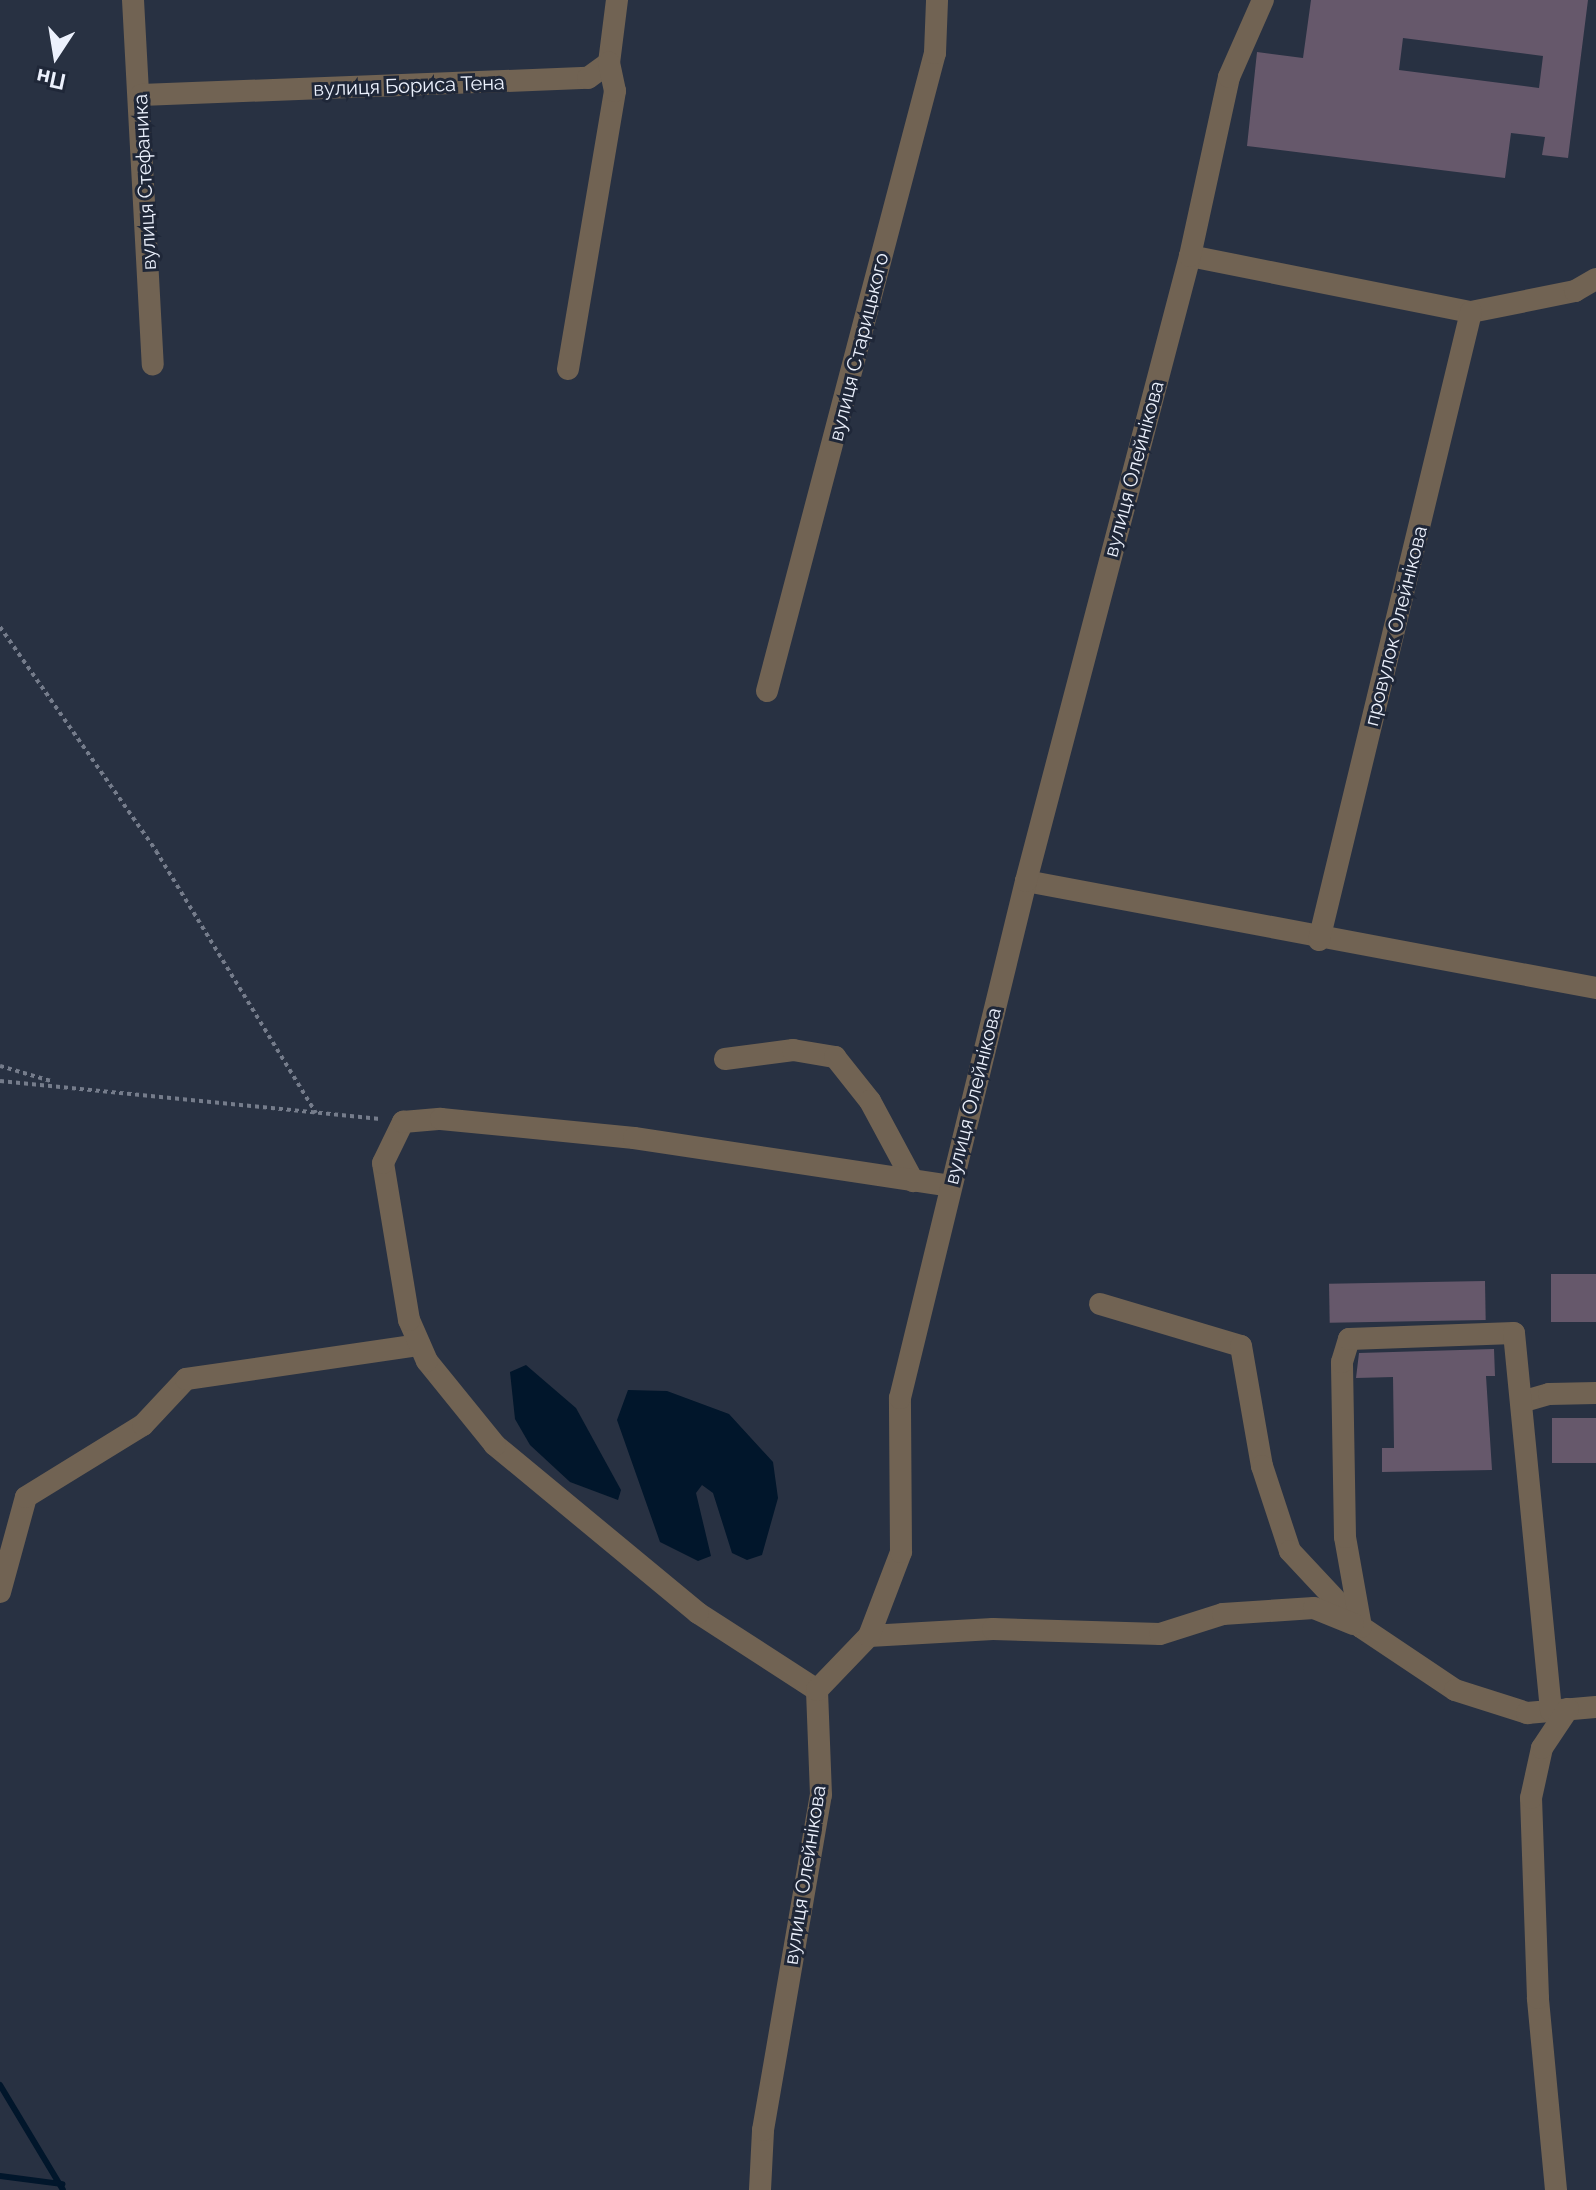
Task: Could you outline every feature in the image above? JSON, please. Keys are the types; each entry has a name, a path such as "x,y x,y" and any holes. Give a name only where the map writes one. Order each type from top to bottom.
{"street":[{"name":"вулиця Стефаника","path":"133,0 141,95 153,364"},
{"path":"568,369 615,91 609,63 617,0"},
{"name":"вулиця Старицького","path":"767,691 927,88 937,0"},
{"name":"вулиця Олейнікова","path":"760,2190 763,2130 821,1795 817,1690 869,1636 901,1552 900,1398 1026,881 1190,256 1229,77 1263,0"},
{"name":"вулиця Бориса Тена","path":"141,95 574,79 588,78 609,63"},
{"path":"1190,256 1471,312 1575,291 1596,279"},
{"name":"провулок Олейнікова","path":"1319,940 1471,312"},
{"path":"1026,881 1319,940 1596,988"},
{"path":"725,1059 793,1050 835,1057 870,1101 913,1181"},
{"path":"817,1690 698,1613 495,1445 420,1345 409,1320 383,1163 403,1122 441,1119 634,1138 950,1186"},
{"path":"1100,1304 1241,1346 1262,1466 1290,1551 1361,1627"},
{"path":"1361,1627 1345,1537 1342,1362 1349,1339 1514,1333 1559,1710 1542,1748 1531,1798 1538,1998 1556,2190"},
{"path":"0,1592 26,1497 143,1425 186,1379 420,1345"},
{"path":"1521,1402 1549,1394 1596,1393"},
{"path":"869,1636 993,1629 1160,1634 1223,1614 1314,1608 1361,1627 1455,1690 1527,1713 1596,1707"}],"path":[{"path":"0,627 156,851 316,1113"},
{"path":"0,1066 61,1084"},
{"path":"0,1081 61,1084 403,1122"}],"water":[{"path":"526,1365 576,1408 621,1490 618,1500 570,1482 530,1445 515,1419 510,1372"},
{"path":"628,1390 667,1391 729,1414 773,1462 778,1498 762,1555 747,1560 732,1553 713,1493 702,1485 696,1493 711,1556 698,1561 660,1542 617,1420"}],"building":[{"path":"1311,0 1588,0 1568,158 1542,155 1545,137 1511,133 1505,178 1247,146 1257,52 1303,58","holes":["1403,38 1543,56 1539,88 1399,70"]},
{"path":"1551,1274 1596,1274 1596,1322 1551,1322"},
{"path":"1485,1281 1486,1320 1330,1323 1329,1284"},
{"path":"1494,1349 1495,1376 1486,1376 1492,1470 1382,1472 1382,1448 1394,1448 1393,1377 1356,1378 1359,1353"},
{"path":"1552,1418 1596,1418 1596,1463 1552,1463"}],"waterway":[{"path":"0,2085 63,2190"},
{"path":"0,2176 62,2184"}]}
